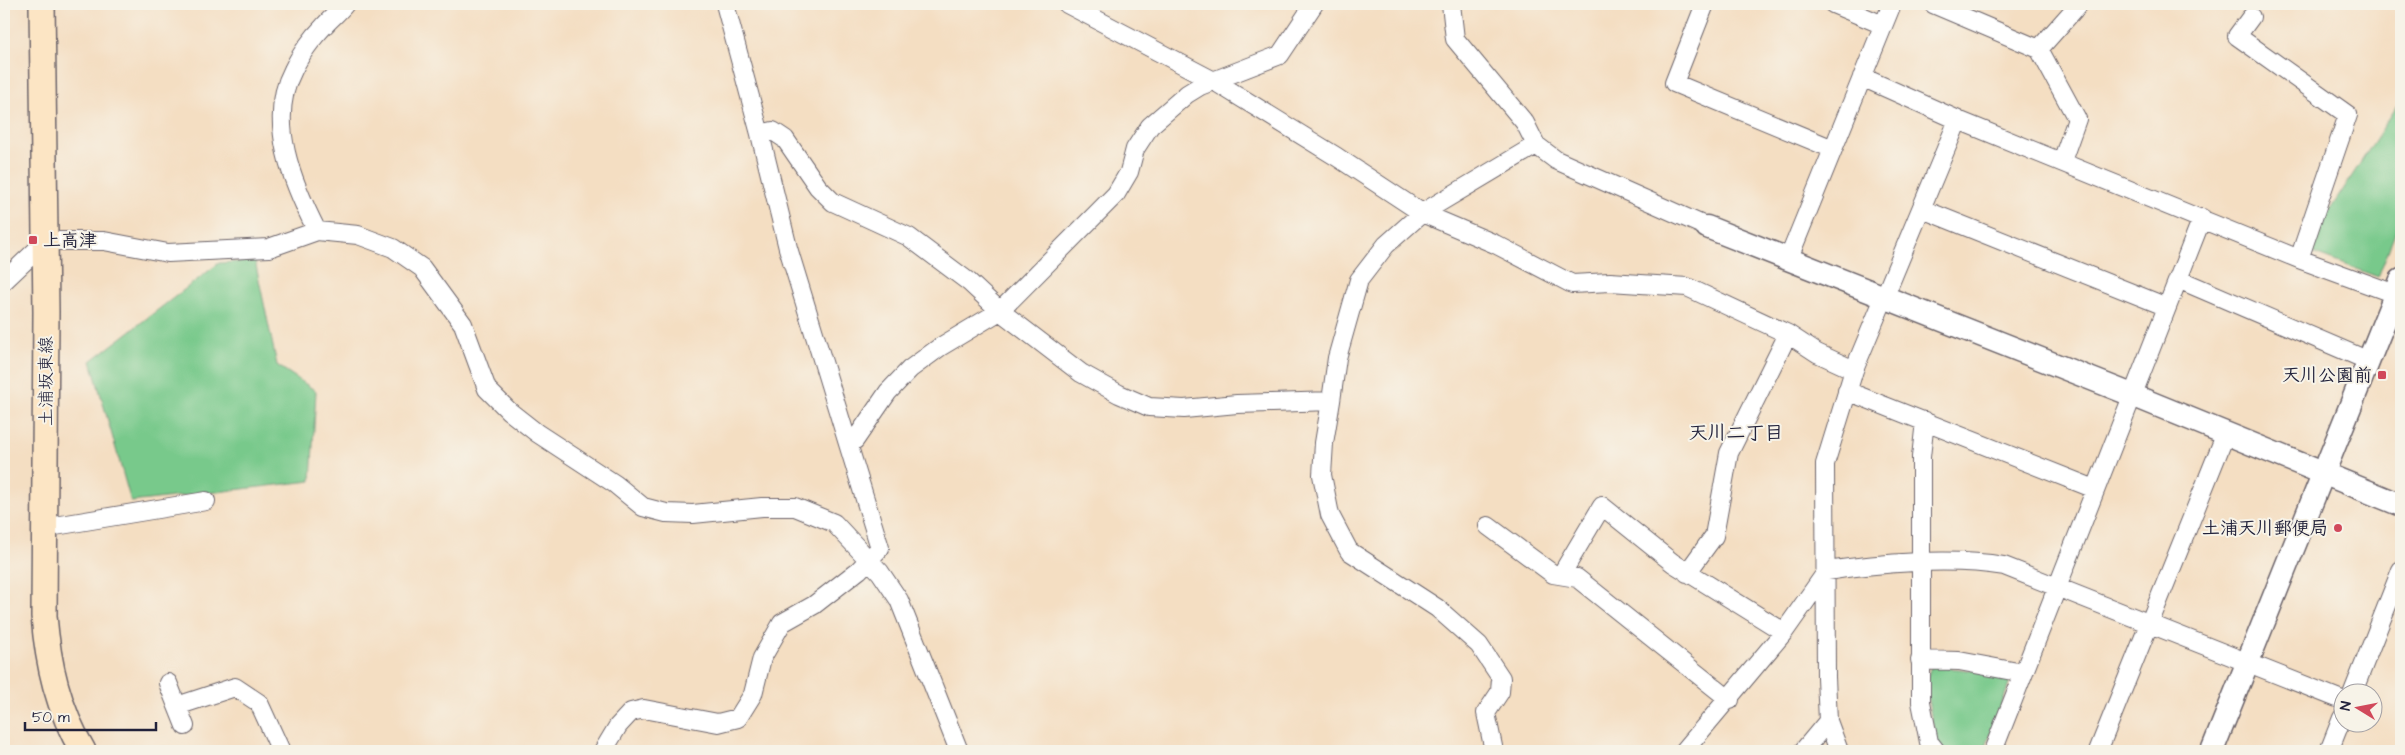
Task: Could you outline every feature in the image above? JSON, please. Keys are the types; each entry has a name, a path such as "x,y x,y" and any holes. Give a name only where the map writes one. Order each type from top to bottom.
{"main road":[{"name":"土浦坂東線","path":"42,4 46,241 46,437 43,528 47,648 62,711 83,751"}],"street":[{"path":"317,231 301,200 285,146 280,121 282,99 293,70 322,27 346,4"},
{"path":"603,751 618,726 631,712 644,709 718,723 738,718 753,694 762,658 782,623 814,605 870,561 880,548 788,248 725,4"},
{"path":"1067,4 1214,81 1337,157 1422,213 1495,244 1572,284 1610,282 1687,287 1788,334 1817,353 1854,370"},
{"path":"849,443 855,440 888,392 910,369 940,348 1000,312 1116,194 1129,172 1135,149 1150,126 1187,94 1214,81 1280,55 1314,4"},
{"path":"1451,4 1455,40 1525,123 1536,145 1556,160 1707,227 2132,395 2401,505"},
{"path":"1706,4 1674,83 1832,149"},
{"path":"1834,4 1883,25"},
{"path":"1788,260 1892,4"},
{"path":"1933,4 2039,50 2077,119 2062,161"},
{"path":"2039,50 2079,4"},
{"path":"2251,16 2237,36 2348,115 2299,259"},
{"path":"1862,77 1958,120 2299,259 2398,287 2212,751"},
{"path":"1839,751 1828,721 1825,464 1854,370 1958,120"},
{"path":"760,134 773,131 785,139 818,187 833,202 909,237 968,282 1000,312 1080,374 1148,407 1184,409 1237,404 1331,401"},
{"path":"1494,751 1486,714 1500,692 1501,678 1479,645 1437,608 1349,551 1330,516 1322,475 1324,443 1337,358 1359,280 1386,245 1422,213 1536,145"},
{"path":"1922,208 2167,307"},
{"path":"1993,751 2202,218"},
{"path":"4,281 46,241 104,241 168,253 269,248 317,231 358,235 393,248 422,268 463,324 487,389 509,411 537,433 615,484 643,507 666,513 693,514 762,507 795,508 834,522 870,561 900,600 959,751"},
{"path":"2178,279 2369,361"},
{"path":"1688,573 1714,536 1728,453 1788,334"},
{"path":"1847,390 2096,489"},
{"path":"1925,422 1921,457 1921,702 1929,742 1936,751"},
{"path":"2098,751 2226,433"},
{"path":"43,528 206,501"},
{"path":"1561,575 1602,506 1688,573 1784,632"},
{"path":"1488,526 1553,574 1577,578 1730,700"},
{"path":"1826,571 1920,563 1995,564 2058,586 2332,696"},
{"path":"2357,682 2401,570"},
{"path":"1684,751 1730,700 1784,632 1826,571"},
{"path":"1920,660 1968,662 2024,673"},
{"path":"168,683 185,726"},
{"path":"177,706 235,687 259,702 281,751"},
{"path":"1803,751 1828,721"},
{"path":"2329,751 2336,732"}],"green space":[{"path":"2401,100 2401,218 2378,277 2304,250"},
{"path":"255,261 277,365 316,391 311,481 131,502 91,361 219,263"},
{"path":"1931,666 2006,674 2010,682 1984,751 1944,751 1936,741 1925,685"}],"place":[{"name":"上高津","path":"33,240"},
{"name":"天川公園前","path":"2382,375"},
{"name":"土浦天川郵便局","path":"2338,528"}],"district":[{"name":"天川二丁目","path":"1736,433"}]}
